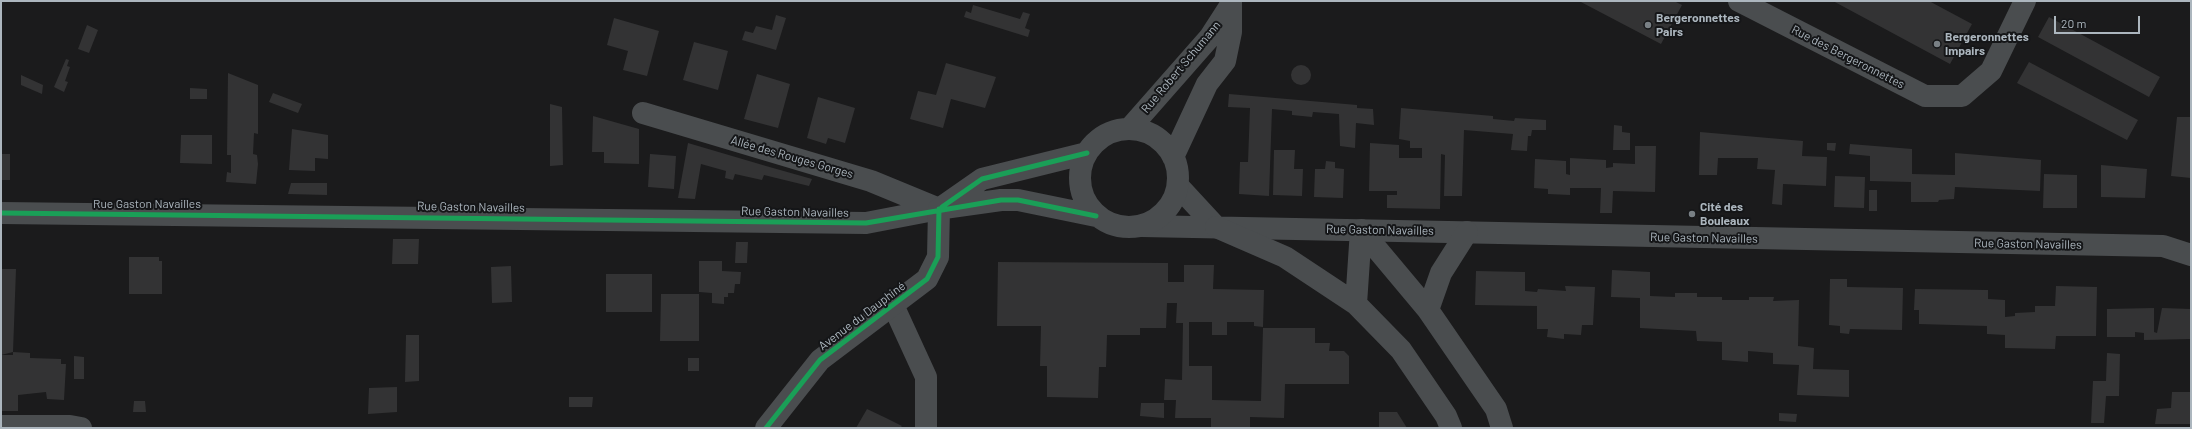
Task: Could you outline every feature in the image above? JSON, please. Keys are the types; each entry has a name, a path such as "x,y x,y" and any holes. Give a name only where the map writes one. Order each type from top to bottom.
{"street":[{"name":"Rue des Bergeronnettes","path":"1739,1 1925,96 1962,96 1991,71 2025,1"},
{"name":"Rue Robert Schumann","path":"1130,128 1210,37 1230,3"},
{"name":"Rue Robert Schumann","path":"1173,158 1207,84 1225,61 1231,32 1230,3"},
{"name":"Allée des Rouges Gorges","path":"643,113 871,181 939,209"},
{"path":"1130,128 1149,132 1163,142 1173,158 1179,176 1179,187 1170,206 1158,218 1142,226 1126,228 1096,216 1085,202 1080,185 1080,167 1092,144 1099,138 1130,128"},
{"name":"Rue Gaston Navailles","path":"939,209 982,179 1087,153"},
{"path":"1179,187 1216,227 1285,257 1356,304 1401,350 1446,416 1451,428"},
{"name":"Rue Gaston Navailles","path":"1,213 866,223 939,209 1001,200 1018,200 1096,216"},
{"name":"Avenue du Dauphiné","path":"766,428 820,360 927,279 938,257 939,209"},
{"name":"Rue Gaston Navailles","path":"1142,226 2163,246 2191,255"},
{"path":"1356,304 1361,230"},
{"path":"1361,230 1428,310 1496,409 1502,428"},
{"path":"1428,310 1441,273 1467,232"},
{"path":"893,306 926,378 926,428"},
{"path":"1,426 70,426 81,428"}],"building":[{"name":"Bergeronnettes Pairs","path":"1579,1 1674,1 1682,5 1661,44"},
{"name":"Bergeronnettes Impairs","path":"1833,1 1929,1 1972,24 1950,64"},
{"path":"973,5 1020,19 1023,12 1030,14 1025,28 1030,30 1028,37 964,17 966,11 971,13"},
{"path":"776,15 786,18 776,50 742,40 745,31 753,33 756,26 772,30"},
{"path":"2049,17 2160,77 2149,97 2038,37"},
{"path":"614,18 659,31 647,76 623,70 628,51 607,45"},
{"path":"87,25 98,30 89,53 78,49"},
{"path":"694,42 728,51 718,90 683,80"},
{"path":"66,59 69,60 67,66 70,67 65,81 68,82 64,92 54,87"},
{"path":"2029,62 2138,120 2127,140 2017,83"},
{"path":"946,63 996,77 985,108 951,99 943,128 910,119 918,91 936,95"},
{"path":"1301,65 1308,68 1311,75 1308,82 1301,85 1294,82 1291,75 1294,68"},
{"path":"228,73 258,85 258,134 254,133 253,154 257,155 258,164 256,184 226,182 227,172 231,173 231,155 227,155"},
{"path":"757,74 790,84 778,128 744,119"},
{"path":"21,75 43,85 42,94 21,85"},
{"path":"190,88 207,89 207,99 190,99"},
{"path":"273,93 302,104 298,113 269,102"},
{"path":"1229,94 1357,105 1357,108 1373,109 1374,125 1356,123 1355,148 1340,146 1339,114 1313,112 1312,117 1292,115 1292,111 1272,109 1269,196 1239,194 1240,162 1248,162 1250,108 1228,107"},
{"path":"818,97 855,108 845,143 828,138 826,144 807,138"},
{"path":"550,104 562,107 563,165 550,166"},
{"path":"1401,108 1493,116 1493,119 1514,121 1515,118 1546,120 1546,130 1532,130 1531,136 1528,136 1527,151 1511,150 1513,134 1464,130 1462,196 1444,196 1445,155 1441,154 1440,209 1387,208 1387,195 1397,195 1397,191 1369,191 1370,143 1399,145 1399,158 1422,158 1422,148 1410,148 1410,141 1399,139"},
{"path":"593,116 639,129 639,164 604,163 604,152 592,152"},
{"path":"2177,117 2191,117 2191,178 2171,176"},
{"path":"1614,125 1622,126 1622,132 1630,133 1630,150 1613,150"},
{"path":"292,129 328,135 328,159 315,158 315,171 289,170"},
{"path":"1700,132 1803,141 1802,156 1827,157 1826,186 1783,184 1782,205 1772,204 1775,170 1757,169 1758,158 1718,158 1717,175 1699,175"},
{"path":"181,135 212,135 212,164 180,163"},
{"path":"688,143 812,179 809,186 764,175 762,180 735,174 733,180 725,178 726,171 701,164 695,199 678,198"},
{"path":"1827,143 1836,143 1835,151 1827,150"},
{"path":"1850,144 1912,149 1912,174 1955,175 1955,153 2041,160 2040,191 1955,187 1954,199 1939,200 1938,202 1911,202 1911,182 1870,181 1870,156 1849,154"},
{"path":"1635,146 1656,146 1655,192 1613,191 1612,213 1600,213 1601,188 1570,188 1570,195 1548,194 1548,189 1534,188 1535,159 1566,161 1566,174 1570,175 1570,158 1606,160 1606,168 1613,167 1613,163 1635,164"},
{"path":"1274,150 1295,150 1294,169 1303,169 1302,196 1273,195"},
{"path":"1,154 10,154 10,180 1,180"},
{"path":"650,154 676,156 674,189 648,187"},
{"path":"1326,161 1335,162 1335,168 1344,169 1343,198 1314,197 1315,169 1325,169"},
{"path":"2101,165 2147,169 2145,198 2101,197"},
{"path":"2044,174 2077,175 2077,208 2043,208"},
{"path":"1835,176 1865,177 1864,208 1834,207"},
{"path":"291,183 327,183 327,195 288,194"},
{"path":"1869,190 1877,190 1877,211 1869,211"},
{"path":"393,239 419,239 418,264 392,264"},
{"path":"736,242 748,242 747,263 735,263"},
{"path":"129,257 159,257 159,261 162,261 162,294 129,294"},
{"path":"699,261 722,261 722,271 741,272 740,284 735,284 734,293 728,293 728,297 724,297 724,304 712,303 712,293 699,292"},
{"path":"998,262 1168,263 1168,282 1184,282 1184,265 1214,265 1213,289 1264,290 1263,327 1254,326 1254,322 1227,322 1227,335 1212,335 1212,322 1189,322 1189,366 1212,366 1212,400 1261,401 1263,328 1315,328 1315,343 1330,343 1329,351 1344,351 1349,356 1349,384 1285,384 1284,418 1250,417 1250,428 1211,428 1211,418 1175,418 1176,400 1164,400 1165,379 1182,380 1183,323 1176,323 1177,303 1167,303 1166,328 1140,328 1140,335 1107,335 1106,367 1099,367 1098,398 1047,397 1047,366 1040,366 1041,326 997,326"},
{"path":"511,266 512,302 492,303 491,267"},
{"path":"1,269 16,269 13,352 1,355"},
{"path":"1612,270 1650,272 1650,296 1675,297 1675,293 1697,293 1697,297 1722,297 1722,300 1749,300 1749,297 1774,297 1773,301 1799,300 1798,346 1814,348 1813,369 1849,370 1849,397 1797,395 1799,365 1773,364 1773,353 1748,351 1748,362 1722,360 1722,342 1697,341 1696,331 1640,328 1640,298 1611,297"},
{"path":"1476,271 1525,272 1525,291 1537,292 1538,289 1566,291 1565,286 1595,287 1593,325 1582,325 1581,335 1564,334 1564,339 1547,337 1548,329 1537,329 1537,306 1475,305"},
{"path":"606,274 652,274 652,312 606,312"},
{"path":"1830,279 1847,279 1847,287 1903,288 1902,330 1850,329 1849,334 1840,333 1840,326 1829,325"},
{"path":"2056,286 2097,287 2096,336 2056,336 2055,349 2005,348 2005,335 1987,334 1987,326 1919,324 1919,310 1914,310 1915,289 1988,290 1988,299 2005,300 2005,317 2015,316 2015,313 2035,312 2035,306 2055,306"},
{"path":"661,294 699,294 699,341 660,341"},
{"path":"2154,308 2154,332 2157,333 2162,308 2191,309 2190,339 2144,340 2144,333 2135,332 2135,337 2107,337 2107,309"},
{"path":"406,335 419,335 419,381 405,382"},
{"path":"13,352 30,353 30,358 61,359 61,364 66,364 64,400 47,399 46,392 18,395 18,411 1,411 1,355 13,355"},
{"path":"2107,353 2120,354 2119,396 2106,396 2104,423 2091,423 2093,381 2106,381"},
{"path":"74,356 84,357 84,379 74,379"},
{"path":"688,358 699,358 699,371 688,371"},
{"path":"397,387 397,412 368,414 369,388"},
{"path":"2172,392 2191,392 2191,424 2155,424 2157,409 2171,408"},
{"path":"569,397 593,397 592,407 569,407"},
{"path":"134,401 145,401 146,412 133,412"},
{"path":"1141,403 1164,403 1164,418 1140,416"},
{"path":"867,409 902,426 900,428 856,428"},
{"path":"1379,412 1397,412 1407,428 1379,428"},
{"path":"1779,413 1797,414 1796,422 1779,421"}],"cycle path":[{"path":"942,207 982,179 1087,153"},
{"path":"1,213 866,223 1001,200 1018,200 1096,216"},
{"path":"766,428 820,360 927,279 938,257 939,209"}],"place":[{"name":"Bergeronnettes Pairs","path":"1648,25"},
{"name":"Bergeronnettes Impairs","path":"1937,44"},
{"name":"Cité des Bouleaux","path":"1692,214"}]}
